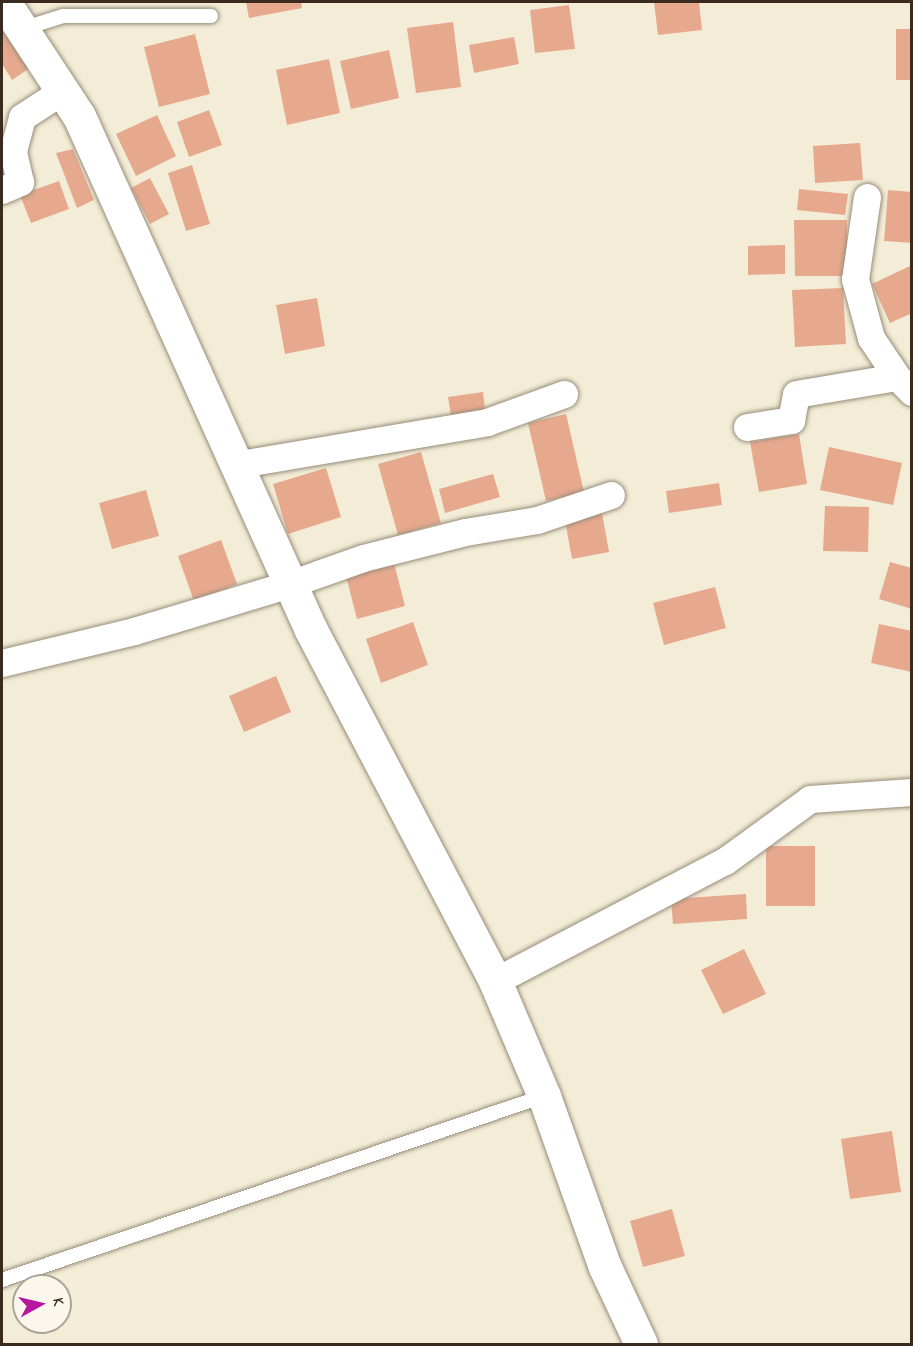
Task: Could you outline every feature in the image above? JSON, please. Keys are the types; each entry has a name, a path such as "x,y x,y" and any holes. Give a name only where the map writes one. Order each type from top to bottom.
{"street":[{"path":"4,2 79,117 234,465 290,584 495,981 544,1096 605,1267 641,1344"},
{"path":"2,190 20,182 13,151 22,117 62,91"},
{"path":"867,196 855,279 871,338 904,384"},
{"path":"747,428 791,420 796,394 904,384"},
{"path":"234,465 487,422 564,394"},
{"path":"2,663 134,631 290,584 363,558 465,532 537,520 611,495"},
{"path":"495,981 725,861 810,799 912,792"}],"lane":[{"path":"22,29 63,16 211,16"},
{"path":"2,1280 544,1096"}],"building":[{"path":"246,2 301,2 302,8 249,18"},
{"path":"654,2 699,2 702,30 658,35"},
{"path":"569,5 575,49 535,53 530,10"},
{"path":"453,22 461,87 416,93 407,28"},
{"path":"2,25 31,67 12,80 2,64"},
{"path":"896,29 912,29 912,80 896,80"},
{"path":"195,34 210,94 159,107 144,47"},
{"path":"514,37 519,64 474,73 469,45"},
{"path":"389,50 399,98 351,109 340,61"},
{"path":"329,59 340,113 287,125 276,70"},
{"path":"209,110 222,145 189,157 177,122"},
{"path":"157,115 176,156 136,176 116,134"},
{"path":"860,143 863,180 815,183 813,146"},
{"path":"73,149 94,200 77,208 56,153"},
{"path":"192,165 210,224 186,231 168,173"},
{"path":"150,178 169,214 150,224 131,188"},
{"path":"59,181 69,209 31,223 20,195"},
{"path":"799,189 848,194 845,215 797,210"},
{"path":"888,190 912,192 912,243 884,241"},
{"path":"794,220 847,220 847,276 795,276"},
{"path":"785,245 785,274 748,275 748,246"},
{"path":"912,265 912,313 890,323 872,284"},
{"path":"843,288 846,344 795,347 792,290"},
{"path":"317,298 325,346 285,354 276,305"},
{"path":"483,392 485,410 451,415 448,397"},
{"path":"566,414 584,492 546,501 528,423"},
{"path":"799,434 807,484 759,492 750,442"},
{"path":"829,447 902,463 893,505 820,490"},
{"path":"421,452 441,523 398,535 378,464"},
{"path":"326,468 341,517 288,534 273,484"},
{"path":"493,474 500,497 445,513 439,489"},
{"path":"719,483 722,505 669,513 666,491"},
{"path":"146,490 159,536 112,549 99,503"},
{"path":"825,506 869,507 868,552 823,551"},
{"path":"602,513 609,552 572,559 565,520"},
{"path":"221,540 237,584 194,601 178,556"},
{"path":"890,562 912,568 912,609 879,599"},
{"path":"394,563 405,606 357,619 346,576"},
{"path":"715,587 726,628 664,645 653,603"},
{"path":"413,622 428,665 381,683 366,639"},
{"path":"879,624 912,631 912,672 871,663"},
{"path":"276,676 291,712 244,732 229,696"},
{"path":"766,846 815,846 815,906 766,906"},
{"path":"746,894 747,919 673,924 671,899"},
{"path":"744,949 766,994 723,1014 701,970"},
{"path":"892,1131 901,1192 850,1199 841,1139"},
{"path":"672,1209 685,1256 643,1267 630,1221"}]}
